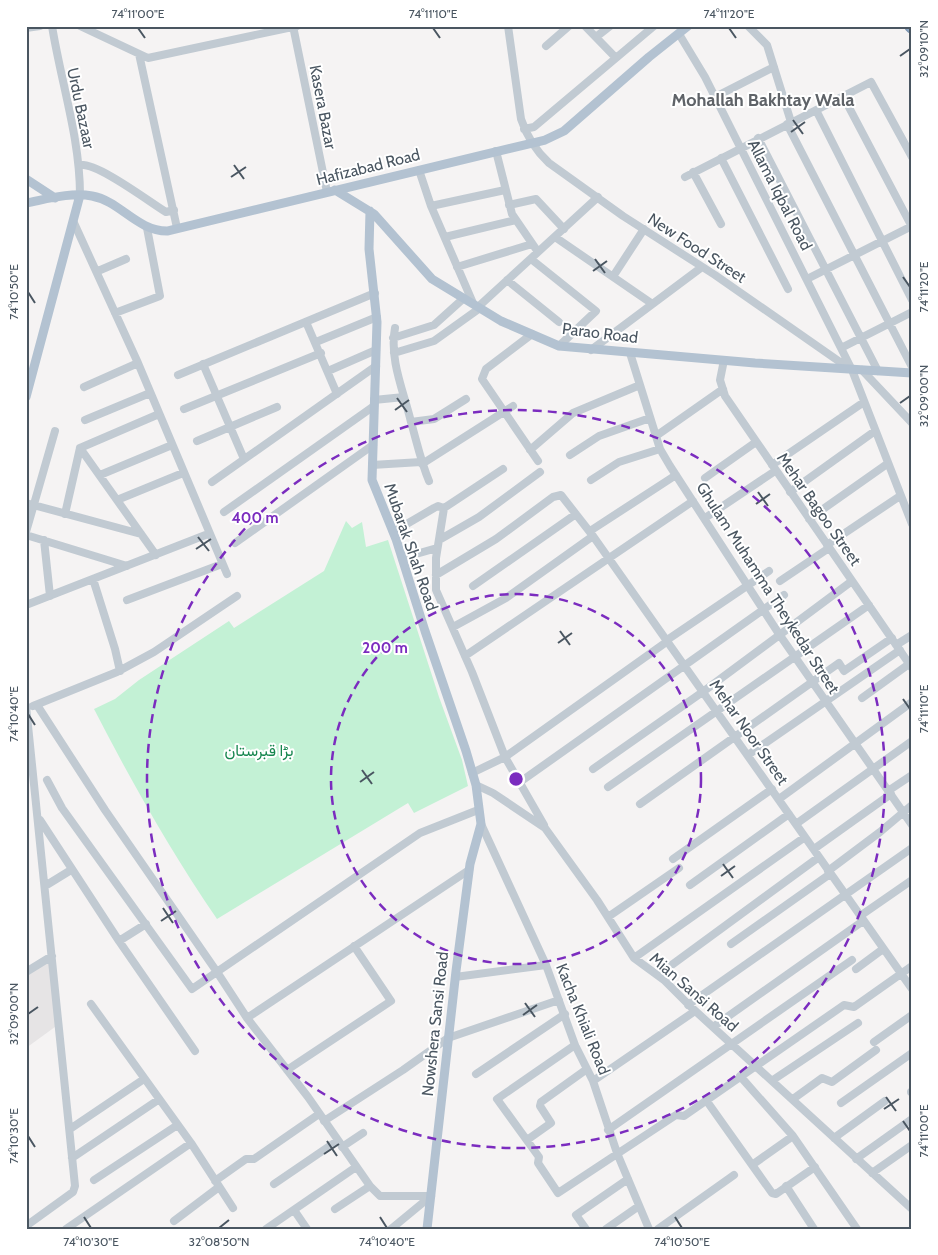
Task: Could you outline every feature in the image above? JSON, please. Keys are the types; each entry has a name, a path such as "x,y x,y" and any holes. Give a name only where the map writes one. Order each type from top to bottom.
{"main road":[{"name":"Hafizabad Road","path":"147,228 157,231 177,228 556,136 688,26"},
{"path":"26,179 55,198"},
{"name":"Parao Road","path":"331,191 370,211 432,279 501,321 560,346 630,353 912,373"},
{"path":"26,397 28,383 74,223 80,195"},
{"path":"26,203 80,195 92,196 104,200 147,228"},
{"name":"Mubarak Shah Road","path":"370,211 369,249 377,317 372,480 402,558 476,785 481,824"},
{"name":"Nowshera Sansi Road","path":"427,1229 455,977 470,870 481,824"}],"street":[{"path":"26,28 40,26"},
{"name":"Urdu Bazaar","path":"52,26 79,165 80,195"},
{"path":"80,26 148,58 294,26"},
{"name":"Kasera Bazar","path":"294,26 331,191"},
{"name":"New Food Street","path":"508,26 516,90 524,129 532,143 549,163 852,370"},
{"path":"546,46 569,26"},
{"path":"585,26 616,58"},
{"path":"596,37 610,26"},
{"path":"524,129 534,127 654,26"},
{"path":"748,26 767,45 789,123 852,256 912,367"},
{"name":"Allama Iqbal Road","path":"678,34 715,97 852,370 887,464 912,524"},
{"path":"139,54 177,228"},
{"path":"715,97 774,68"},
{"path":"685,177 740,147 871,82 912,157"},
{"path":"807,279 912,226 844,96"},
{"path":"816,110 912,300"},
{"path":"758,138 878,371"},
{"path":"496,151 509,205 516,220 538,252"},
{"path":"720,158 788,289"},
{"path":"79,165 85,164 104,173 166,212 174,210"},
{"path":"419,170 431,206 474,304"},
{"path":"694,172 721,224"},
{"path":"431,206 505,190"},
{"path":"394,353 434,341 474,304 507,280 598,197"},
{"path":"509,205 536,199 564,229"},
{"path":"444,237 516,220"},
{"path":"74,223 98,271 208,534 227,574"},
{"path":"115,313 160,296 147,228"},
{"path":"614,275 644,229"},
{"path":"555,237 614,275 652,303"},
{"path":"457,267 532,244"},
{"path":"98,271 126,259"},
{"path":"530,259 596,311 560,346"},
{"path":"591,350 702,267"},
{"path":"507,280 560,322"},
{"path":"178,375 375,293"},
{"path":"393,338 434,325 474,304"},
{"path":"841,348 912,312"},
{"path":"316,342 377,317"},
{"path":"306,322 321,353 337,394"},
{"path":"395,328 393,338 394,353 421,463 429,482"},
{"path":"532,334 491,365 483,374 485,384 538,461"},
{"path":"328,371 376,350"},
{"path":"184,409 321,353"},
{"name":"Ghulam Muhamma Theykedar Street","path":"630,353 660,448 676,475 779,634 912,825"},
{"name":"Mehar Bagoo Street","path":"724,360 720,380 724,396 911,666"},
{"path":"84,387 138,363"},
{"path":"203,364 244,459"},
{"path":"212,482 376,366"},
{"path":"862,370 912,422"},
{"path":"530,450 573,413 640,385"},
{"path":"656,436 723,389"},
{"path":"85,420 150,392"},
{"path":"224,512 374,403 404,397"},
{"path":"411,422 434,419 466,399"},
{"path":"705,518 864,402"},
{"path":"372,465 421,463 513,406"},
{"path":"197,441 277,407"},
{"path":"80,448 159,414"},
{"path":"570,455 598,436 650,418"},
{"path":"55,430 30,504 26,534 128,566"},
{"path":"790,492 875,431"},
{"path":"706,478 756,442"},
{"path":"100,475 172,445"},
{"path":"234,543 373,445"},
{"path":"80,448 156,555"},
{"path":"66,514 80,448"},
{"path":"592,480 619,462 660,448"},
{"path":"809,519 887,464"},
{"path":"503,468 444,508 438,544 436,590 465,656 505,758 545,828"},
{"path":"117,500 183,472"},
{"path":"402,558 438,544 479,517 540,472"},
{"path":"453,627 506,598 592,533 676,475"},
{"name":"Mehar Noor Street","path":"436,575 496,539 557,495 561,495 592,533 912,990"},
{"path":"780,581 900,496"},
{"path":"465,656 694,501"},
{"path":"30,504 141,534"},
{"path":"393,532 438,506 444,508"},
{"path":"473,586 576,514"},
{"path":"26,605 208,534"},
{"path":"44,540 50,596"},
{"path":"127,600 222,564"},
{"path":"472,773 505,758 667,640 769,571"},
{"path":"93,579 120,671"},
{"path":"594,769 704,691 852,581"},
{"path":"520,782 784,595"},
{"path":"26,1226 73,1192 75,1186 39,818 26,707 37,705 120,671 154,652 237,596"},
{"path":"608,787 868,605"},
{"path":"640,804 839,663 844,670 896,645 912,635"},
{"path":"748,755 826,702 896,645"},
{"path":"862,698 911,666"},
{"path":"779,799 829,763 832,758 912,702"},
{"path":"37,705 105,810 218,972 247,1018 288,1070 370,1186 380,1196 431,1196"},
{"path":"796,824 912,741"},
{"path":"814,849 912,775"},
{"path":"47,780 62,808 192,989 420,833 478,810"},
{"name":"Mian Sansi Road","path":"476,785 493,793 545,828 608,917 634,958 658,976 688,1006 773,1080 856,1159 910,1205"},
{"path":"673,860 772,789"},
{"path":"731,944 829,872 880,832 902,811 912,805"},
{"path":"690,885 789,814"},
{"path":"39,818 71,870 196,1051"},
{"name":"Kacha Khiali Road","path":"481,824 546,965 575,1045 593,1081 608,1130 640,1206 646,1228"},
{"path":"634,958 805,837"},
{"path":"688,1006 912,848"},
{"path":"658,976 819,857"},
{"path":"608,917 679,868"},
{"path":"45,886 71,870"},
{"path":"247,1018 470,870"},
{"path":"713,1027 912,880"},
{"path":"119,941 146,924"},
{"path":"288,1070 390,1001 354,946"},
{"path":"856,969 883,949"},
{"path":"26,972 52,956"},
{"path":"608,1130 852,960"},
{"path":"455,977 546,965"},
{"path":"575,1045 497,1099 539,1157 538,1163 558,1193 676,1115 684,1116 844,1005 854,1007 912,966"},
{"path":"174,1221 246,1158 254,1159 321,1117 404,1070 448,1038 560,1000"},
{"path":"91,1004 176,1126 190,1143 233,1208"},
{"path":"593,1081 695,1011"},
{"path":"476,1074 565,1014"},
{"path":"793,1099 822,1078 832,1082 912,1015"},
{"path":"773,1080 858,1022"},
{"path":"841,1103 912,1053"},
{"path":"527,1140 550,1123 540,1106 540,1102 587,1069"},
{"path":"740,1076 793,1136 857,1229"},
{"path":"70,1129 144,1079"},
{"path":"72,1158 158,1100"},
{"path":"706,1100 772,1194 776,1194 814,1167"},
{"path":"834,1138 885,1101"},
{"path":"856,1159 912,1119"},
{"path":"94,1180 176,1126"},
{"path":"274,1184 340,1144 363,1133"},
{"path":"752,1165 793,1136"},
{"path":"66,1229 190,1143"},
{"path":"872,1173 912,1145"},
{"path":"267,1228 356,1167"},
{"path":"658,1229 734,1175"},
{"path":"586,1229 576,1215 628,1180"},
{"path":"335,1209 370,1186"},
{"path":"786,1186 814,1229"},
{"path":"391,1229 431,1196"},
{"path":"606,1229 640,1206"},
{"path":"294,1210 307,1229"}],"shaded area":[{"path":"52,956 59,1024 26,1048 26,972"}],"green space":[{"name":"بڑا قبرستان","path":"346,521 352,528 362,522 366,547 388,540 439,697 462,760 468,786 414,813 408,803 217,919 152,816 94,709 115,699 139,680 229,621 234,628 324,571"}],"district":[{"name":"Mohallah Bakhtay Wala","path":"763,100"}]}
